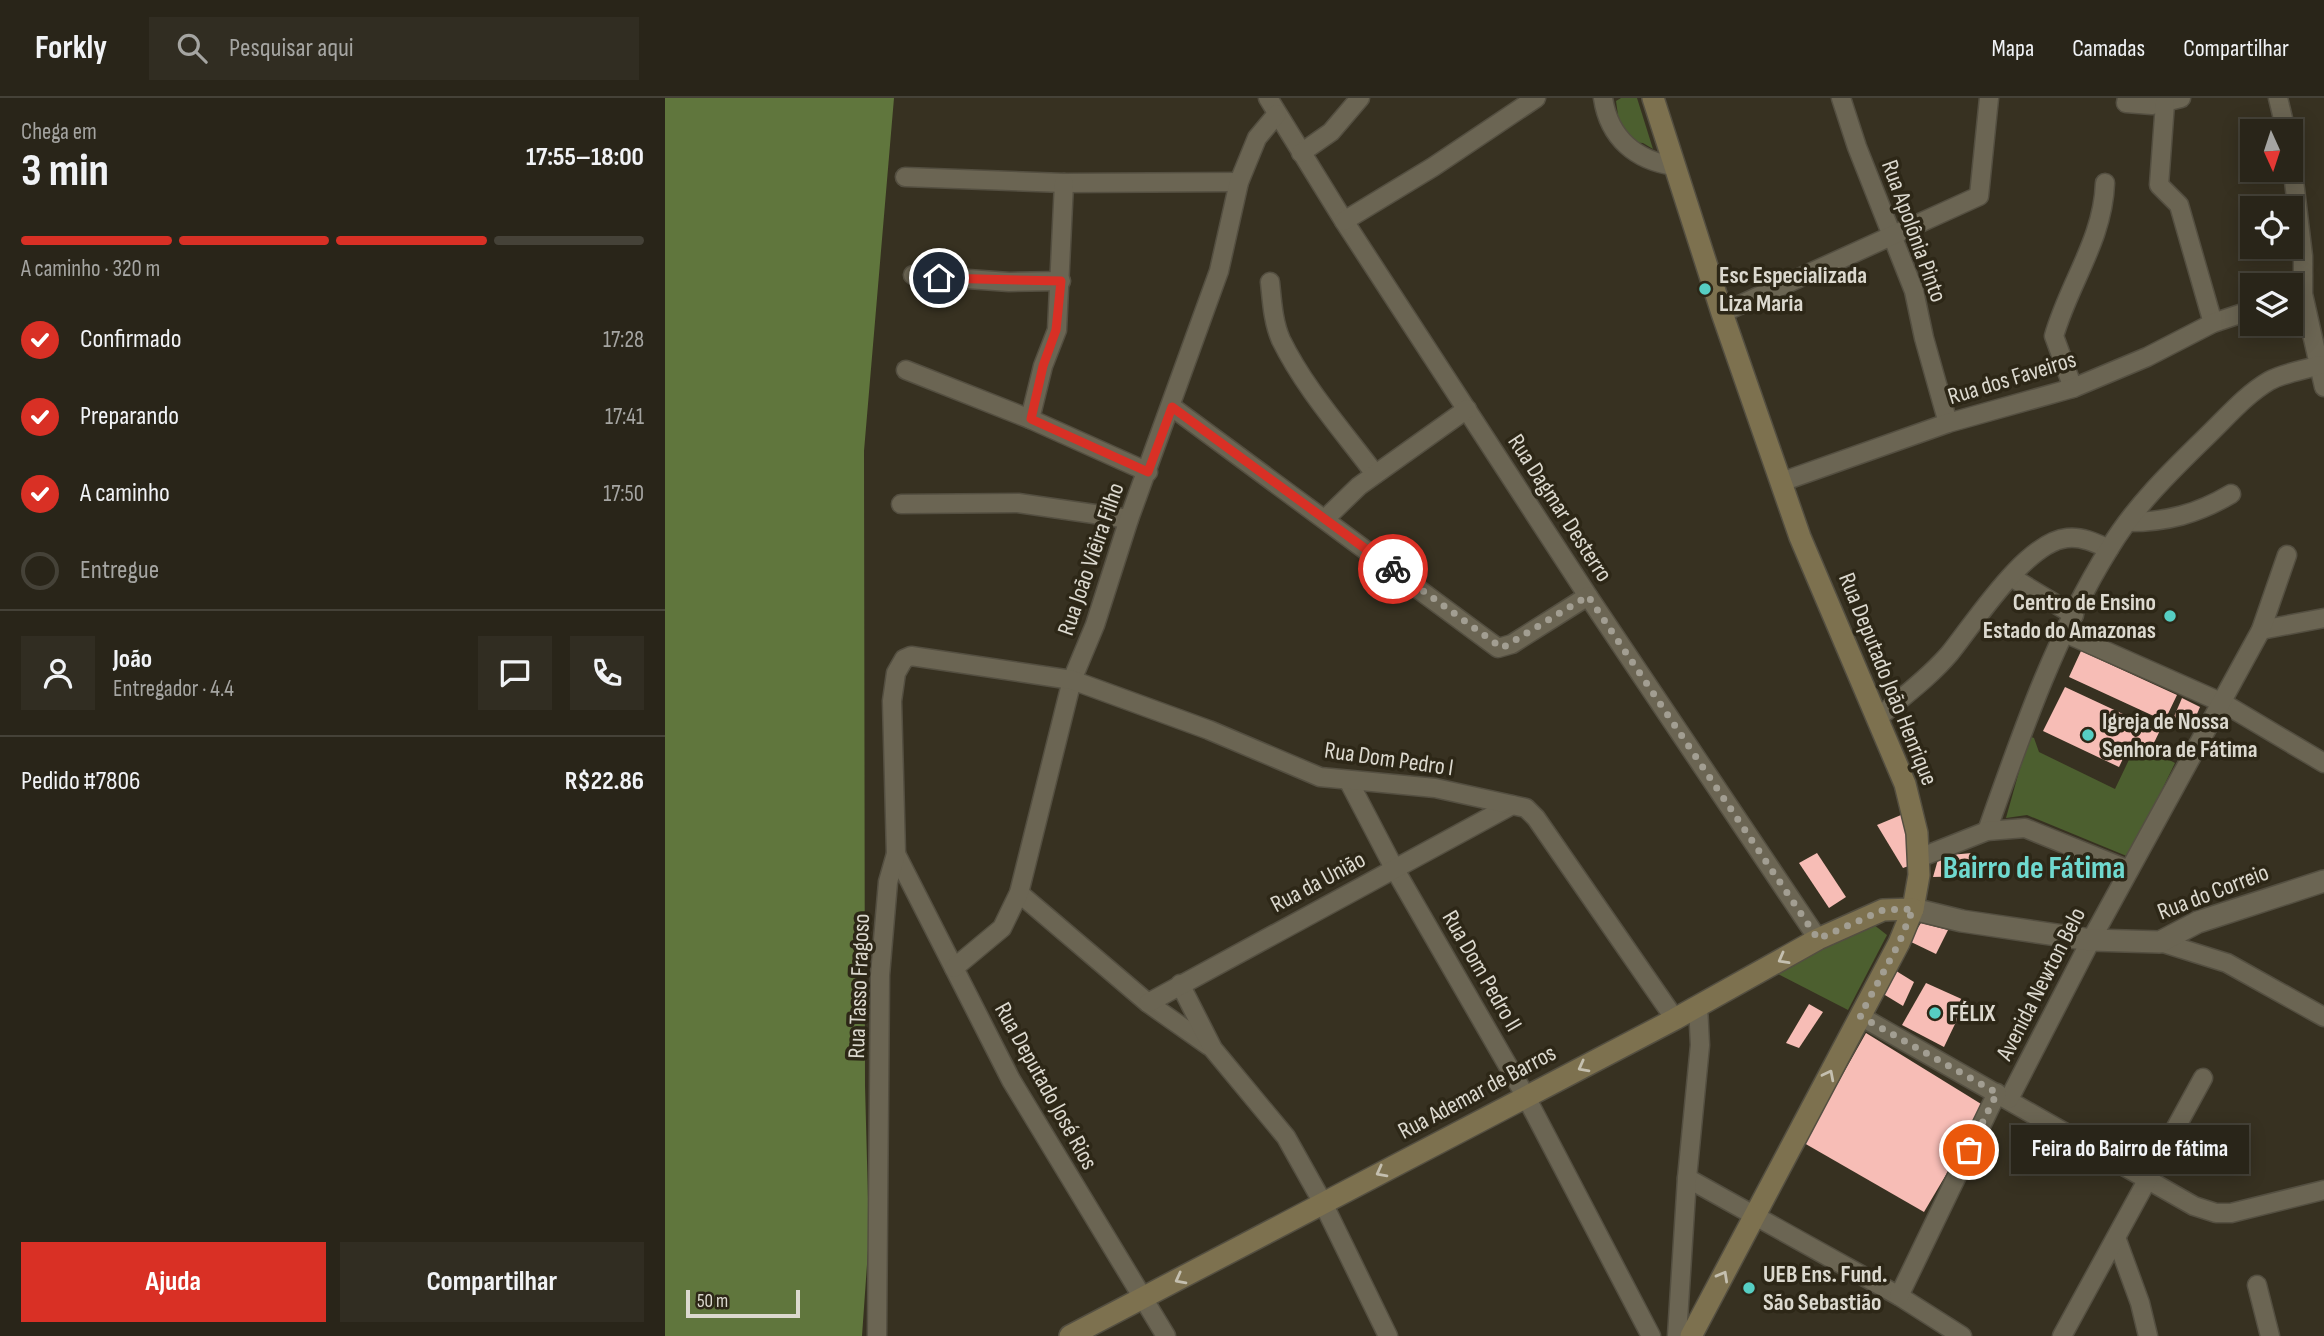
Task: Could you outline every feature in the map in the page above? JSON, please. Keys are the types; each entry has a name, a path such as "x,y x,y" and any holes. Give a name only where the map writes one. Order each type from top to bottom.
{"main road":[{"name":"Rua Deputado João Henrique","path":"1653,98 1722,313 1781,482 1846,650 1905,784 1919,858 1913,909 1899,943 1691,1336"},
{"name":"Rua Ademar de Barros","path":"1070,1336 1698,1006 1818,939 1883,910 1913,909"}],"street":[{"name":"Rua Dagmar Desterro","path":"1268,98 1344,221 1588,596 1818,939"},
{"path":"1301,153 1331,132 1360,98"},
{"path":"1344,221 1433,167 1536,98"},
{"path":"1603,98 1606,114 1626,146 1658,164 1675,166"},
{"name":"Rua Apolônia Pinto","path":"1841,98 1857,147 1914,291 1926,348 1948,423"},
{"path":"1722,313 1979,196 1989,98"},
{"path":"2127,98 2126,103 2138,105 2173,100 2158,185 2179,205 2213,323"},
{"path":"2279,98 2283,119"},
{"name":"Rua João Viêira Filho","path":"954,968 1002,928 1019,892 1072,680 1095,625 1129,519 1172,407 1219,271 1239,182 1257,138 1277,114"},
{"path":"905,177 1064,183 1239,182"},
{"path":"2294,182 2303,256 2300,273"},
{"path":"1031,419 1043,366 1056,330 1061,281 1064,183"},
{"path":"2073,388 2054,336 2098,231 2105,183"},
{"path":"913,275 1009,282 1061,281"},
{"path":"1270,282 1273,311 1281,340 1310,386 1375,474"},
{"name":"Rua dos Faveiros","path":"1781,482 1948,423 2073,388 2147,357 2213,323 2240,314"},
{"path":"2303,314 2320,365 2324,387"},
{"path":"1987,831 2027,720 2065,633 2109,549 2127,522 2183,459 2246,398 2270,380 2320,365"},
{"path":"907,370 1031,419 1148,472"},
{"path":"1172,407 1326,518 1498,648 1511,645 1588,596"},
{"path":"1326,518 1375,474 1467,409"},
{"path":"2127,522 2153,522 2188,515 2231,494"},
{"path":"901,504 1018,503 1129,519"},
{"path":"1878,718 1948,655 1987,603 2034,555 2057,541 2080,539 2109,549"},
{"name":"Avenida Newton Belo","path":"1899,1296 2003,1096 2223,704 2261,630 2287,555"},
{"path":"2011,577 2074,615"},
{"path":"2261,630 2324,618"},
{"path":"2065,633 2223,704 2324,763"},
{"name":"Rua Tasso Fragoso","path":"877,1336 880,975 888,882 895,854 892,701 900,664 911,656 921,657"},
{"name":"Rua Dom Pedro I","path":"921,657 1072,680 1209,730 1320,777 1435,788 1526,808 1536,818 1675,1018"},
{"name":"Rua Dom Pedro II","path":"1347,780 1394,868 1526,1097 1651,1336"},
{"name":"Rua da União","path":"1148,1003 1512,804"},
{"path":"1919,858 1987,831 2013,828 2037,831 2129,870"},
{"name":"Rua Deputado José Rios","path":"895,854 1011,1080 1166,1336"},
{"name":"Rua do Correio","path":"1913,909 1962,921 2091,940 2160,942 2211,917 2324,881"},
{"path":"1019,892 1148,1003 1213,1049"},
{"path":"2160,942 2227,963 2324,1017"},
{"path":"1179,984 1213,1049 1286,1137 1323,1203 1388,1336"},
{"path":"1677,1336 1687,1178 1700,1045 1698,1006"},
{"path":"1860,1016 2194,1206 2216,1213 2231,1213 2324,1190"},
{"path":"2062,1336 2117,1240 2145,1179 2203,1077"},
{"path":"1687,1178 1899,1296 1962,1336"},
{"path":"2117,1240 2140,1303 2148,1336"},
{"path":"2257,1285 2270,1336"}],"green space":[{"path":"665,98 894,98 864,451 865,1086 869,1236 862,1336 665,1336"},
{"path":"1621,98 1637,98 1653,149 1643,143 1631,142 1619,122 1616,101"},
{"path":"2029,736 2034,738 2039,752 2115,789 2137,743 2175,763 2129,857 2027,815 2006,818"},
{"path":"1869,921 1887,935 1848,1010 1774,972"}],"building":[{"path":"2081,651 2177,695 2152,747 2133,738 2119,767 2043,731 2065,687 2153,728 2158,718 2069,677"},
{"path":"2182,698 2200,707 2191,728 2173,719"},
{"path":"1901,815 1917,863 1903,868 1877,825"},
{"path":"1817,853 1846,897 1829,908 1799,863"},
{"path":"1972,853 1970,876 1933,877 1939,856"},
{"path":"1921,923 1948,930 1936,954 1909,941"},
{"path":"1893,969 1914,982 1903,1006 1880,992"},
{"name":"FÉLIX","path":"1926,983 1966,1001 1944,1047 1902,1025"},
{"path":"1809,1004 1823,1012 1799,1048 1786,1043"},
{"path":"1866,1033 1986,1107 1924,1212 1804,1143"}],"way so far":[{"path":"1393,569 1498,648 1511,645 1588,596 1818,939 1870,914 1898,908 1913,909 1899,943 1860,1016 1997,1093 1969,1150"}],"place":[{"name":"Esc Especializada Liza Maria","path":"1705,289"},
{"name":"Centro de Ensino Estado do Amazonas","path":"2170,616"},
{"name":"Igreja de Nossa Senhora de Fátima","path":"2088,735"},
{"name":"FÉLIX","path":"1935,1013"},
{"name":"Feira do Bairro de fátima","path":"1969,1150"},
{"name":"UEB Ens. Fund. São Sebastião","path":"1749,1288"}],"district":[{"name":"Bairro de Fátima","path":"2034,868"}],"route":[{"path":"939,278 1009,282 1061,281 1056,330 1043,366 1031,419 1148,472 1172,407 1393,569"}]}
